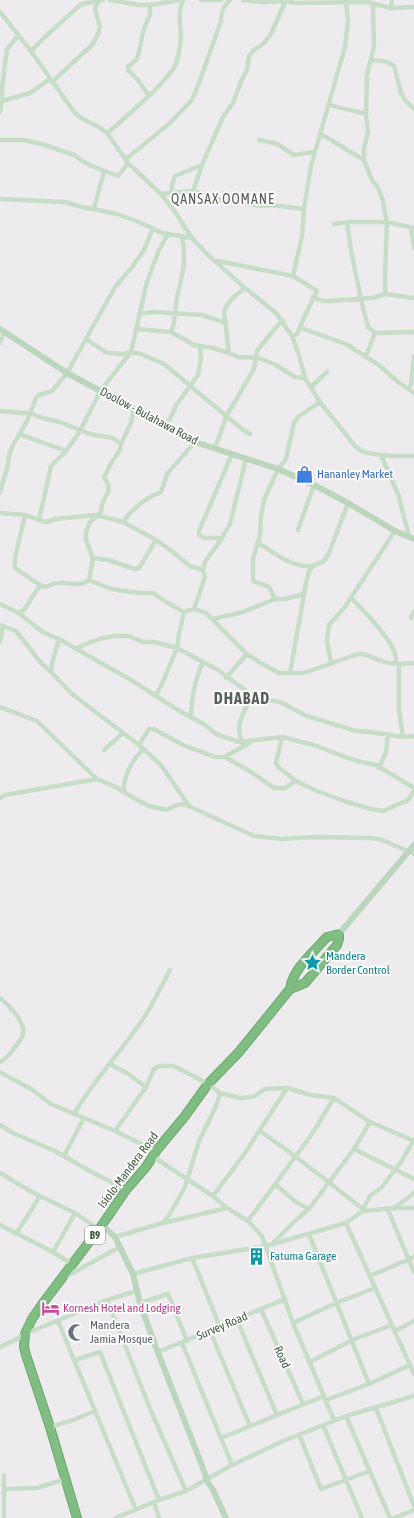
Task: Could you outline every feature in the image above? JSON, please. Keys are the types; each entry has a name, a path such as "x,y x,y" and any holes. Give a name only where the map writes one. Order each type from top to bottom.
{"highway":[{"name":"B9","path":"339,934 337,945 306,983 290,989 295,973 324,940 327,937 339,934"},
{"name":"Isiolo-Mandera Road","path":"77,1518 50,1427 26,1355 24,1347 25,1334 32,1319 101,1227 126,1190 146,1167 154,1153 180,1122 208,1084 239,1052 290,989"}],"main road":[{"name":"Doolow - Bulahawa Road","path":"2,331 67,373 101,390 134,410 167,425 195,442 278,469 348,503 396,531 412,538"},
{"path":"339,934 411,853 414,845"},
{"path":"101,1227 115,1237 133,1274 140,1304 206,1476 206,1480 212,1488 226,1518"}],"street":[{"path":"31,51 48,33 82,4 100,0"},
{"path":"2,101 30,93 51,81 93,44 100,26 95,9 100,0"},
{"path":"107,133 149,96 169,76 176,65 181,37 179,16 182,0 150,5 139,5 110,0"},
{"path":"201,0 220,0"},
{"path":"0,140 24,140 45,144 74,155 82,161 104,172 118,176 127,161 170,123 192,100 221,21 221,14 224,5 230,0"},
{"path":"243,0 262,2 286,1 295,3 349,1 367,2 391,8 414,6"},
{"path":"391,8 392,0"},
{"path":"193,191 202,165 224,117 233,103 242,78 247,70 249,56 254,50 263,44 271,34 286,1"},
{"path":"293,276 302,236 304,209 314,152 321,134 346,46 349,1"},
{"path":"373,3 375,35 374,47 366,75 366,114 368,132 364,149 364,160 372,180 378,188 382,198 387,222 384,276 385,294"},
{"path":"149,96 128,70 128,67 137,59 143,32 150,14 150,5"},
{"path":"0,12 31,51 74,112 81,118 107,133 127,161 161,194 176,212 192,238 245,288 276,313 283,321 292,336 306,378 311,387 320,402 354,446 363,452 390,456 414,456"},
{"path":"0,112 2,101 1,87 7,49 18,36"},
{"path":"371,60 385,61 394,66 400,92 407,102 414,108"},
{"path":"0,61 6,62"},
{"path":"329,104 341,109 348,109 366,114"},
{"path":"321,134 364,160"},
{"path":"259,140 277,144 294,155 314,152"},
{"path":"171,192 175,176 202,165"},
{"path":"94,208 104,172"},
{"path":"161,194 193,191 217,199 262,206 270,205 304,209"},
{"path":"0,199 65,202 117,214 162,233 192,238"},
{"path":"347,222 351,251 368,327 375,333 414,332"},
{"path":"334,224 347,222 387,222 413,228 414,248"},
{"path":"0,492 12,447 28,419 36,398 39,395 52,391 67,373 93,325 106,306 115,287 133,266 144,250 153,228"},
{"path":"39,520 51,466 66,451 80,431 101,390 131,352 147,282 159,250 168,234"},
{"path":"171,332 176,313 177,300 185,261 185,251 182,237"},
{"path":"216,261 293,276 317,290 301,328 297,334 292,336"},
{"path":"229,354 224,312 226,305 245,288"},
{"path":"313,297 323,301 361,299 385,294 414,298"},
{"path":"139,314 154,312 202,315 226,323"},
{"path":"215,448 227,415 254,369 255,358 260,348 277,326 283,321"},
{"path":"301,328 346,344 379,365 398,382 409,388 414,393"},
{"path":"136,329 171,332 194,345 213,348 238,357 259,358 276,365 296,377 306,378"},
{"path":"0,343 2,331"},
{"path":"366,356 375,333"},
{"path":"86,339 107,353 124,354 131,352 150,356 164,364 190,387 250,434"},
{"path":"167,425 177,404 198,375 201,358 200,347"},
{"path":"409,388 411,384 414,356"},
{"path":"311,387 327,372"},
{"path":"275,599 270,587 253,581 253,560 258,543 264,500 278,469 286,459 294,423 298,417 320,402"},
{"path":"25,515 15,558 15,568 45,587 53,584 67,583 75,585 85,583 89,580 93,558 86,540 86,532 90,522 101,512 102,503 109,490 107,482 104,478 110,465 120,450 121,444 131,423 134,410"},
{"path":"0,411 30,413 42,418 60,422 80,431 113,438 121,444"},
{"path":"20,434 66,451"},
{"path":"123,522 129,513 138,505 151,495 161,492 167,474 195,442"},
{"path":"222,538 205,538 199,535 199,531 232,454"},
{"path":"381,454 398,494 412,538"},
{"path":"194,609 205,577 205,562 230,524 246,458"},
{"path":"298,530 314,486"},
{"path":"290,673 309,571 313,566 324,561 329,553 348,503"},
{"path":"0,513 25,515 46,522 56,518 96,515 123,522 156,540 190,566 204,570"},
{"path":"331,662 327,641 329,625 337,618 396,531"},
{"path":"93,558 108,560 135,569 139,568 156,540"},
{"path":"258,543 279,557 300,564 313,566"},
{"path":"89,580 111,589 139,593 153,593 184,612 194,609 206,613 247,654 279,673 304,673 331,662 364,653 384,662 397,664 414,663"},
{"path":"18,613 24,610 40,585"},
{"path":"212,619 243,612 275,599 285,599 304,594"},
{"path":"351,598 372,619 396,653 399,710 403,737"},
{"path":"0,604 18,613 49,636 59,639 76,648 156,695 204,724 216,734 242,742 282,737 314,745 356,761 376,765 414,790 408,800 382,810 371,809 344,801 296,782 278,767 276,763 282,737"},
{"path":"156,695 177,648 184,612"},
{"path":"411,618 414,612"},
{"path":"0,642 2,626 16,631 41,663 72,694 139,745 161,765 190,807"},
{"path":"76,648 99,639 114,636 129,636 142,642 154,642 177,648 218,670 226,678 245,690 252,697 280,702 307,716 356,731 403,737 414,736"},
{"path":"51,672 59,639"},
{"path":"226,678 247,654"},
{"path":"191,717 193,700 203,662"},
{"path":"242,742 239,736 240,721 252,697"},
{"path":"0,707 37,721 97,779 116,787 149,806 166,810 177,805 184,804 254,836 282,839 314,837 380,839 411,853"},
{"path":"139,745 148,729 154,729 183,745 215,757 225,757 253,741"},
{"path":"104,750 123,733"},
{"path":"379,768 386,752 388,735"},
{"path":"124,792 127,774 133,762 143,749"},
{"path":"225,757 274,788 285,788 296,782"},
{"path":"0,798 97,779"},
{"path":"74,1114 90,1087 110,1064 145,1016 170,970"},
{"path":"0,998 22,1025 23,1035 6,1059 0,1062"},
{"path":"110,1064 128,1074 146,1087"},
{"path":"115,1131 146,1087 154,1069 159,1066 174,1066 208,1084 220,1093 240,1098 253,1097 265,1089 287,1088 334,1098 370,1122 414,1140 406,1155 381,1188 370,1196 363,1210 346,1223 266,1246 192,1258 133,1274"},
{"path":"0,1072 31,1089 51,1104 115,1131 154,1153 227,1208 248,1221 262,1236 293,1324 334,1420"},
{"path":"213,1196 260,1131 287,1088"},
{"path":"163,1224 180,1198 199,1141 216,1106 220,1093"},
{"path":"248,1221 312,1134 334,1098"},
{"path":"64,1156 84,1118"},
{"path":"272,1244 309,1209 354,1149 370,1122"},
{"path":"0,1125 13,1133 64,1156 126,1190"},
{"path":"260,1131 330,1182 363,1210 414,1208"},
{"path":"354,1149 414,1179"},
{"path":"0,1173 40,1196 101,1227"},
{"path":"275,1184 287,1196 309,1209"},
{"path":"394,1208 414,1193"},
{"path":"16,1234 40,1196"},
{"path":"115,1237 227,1208"},
{"path":"388,1210 414,1272"},
{"path":"53,1252 75,1214"},
{"path":"346,1223 414,1374"},
{"path":"0,1225 53,1252 73,1265"},
{"path":"308,1234 369,1384"},
{"path":"62,1278 120,1247"},
{"path":"370,1276 414,1257"},
{"path":"192,1258 220,1327"},
{"path":"293,1324 336,1303 375,1288"},
{"path":"0,1347 25,1334 107,1300 137,1291"},
{"path":"140,1304 168,1294 184,1342 232,1465"},
{"name":"Survey Road","path":"158,1352 285,1299"},
{"path":"107,1300 151,1411 186,1491"},
{"name":"Road","path":"261,1309 303,1404"},
{"path":"237,1320 277,1415"},
{"path":"58,1321 95,1411 133,1511 133,1518"},
{"path":"395,1331 414,1321"},
{"path":"310,1362 352,1340 392,1325"},
{"path":"210,1331 250,1426"},
{"path":"75,1360 100,1352 159,1500"},
{"path":"221,1438 303,1404 369,1384 410,1365"},
{"path":"115,1518 186,1491 232,1465 299,1434 346,1416 414,1396"},
{"path":"376,1408 414,1506"},
{"path":"50,1427 95,1411"},
{"path":"346,1416 390,1518"},
{"path":"323,1425 362,1518"},
{"path":"299,1434 321,1489 370,1471"},
{"path":"4,1475 4,1518"},
{"path":"4,1489 37,1488 66,1479"},
{"path":"154,1502 159,1518"},
{"path":"394,1518 414,1510"}],"place":[{"name":"Hananley Market","path":"304,474"},
{"name":"Mandera Border Control","path":"313,963"},
{"name":"Fatuma Garage","path":"257,1256"},
{"name":"Kornesh Hotel and Lodging","path":"50,1308"},
{"name":"Mandera Jamia Mosque","path":"77,1332"}],"district":[{"name":"QANSAX OOMANE","path":"223,199"},
{"name":"DHABAD","path":"242,698"}]}
